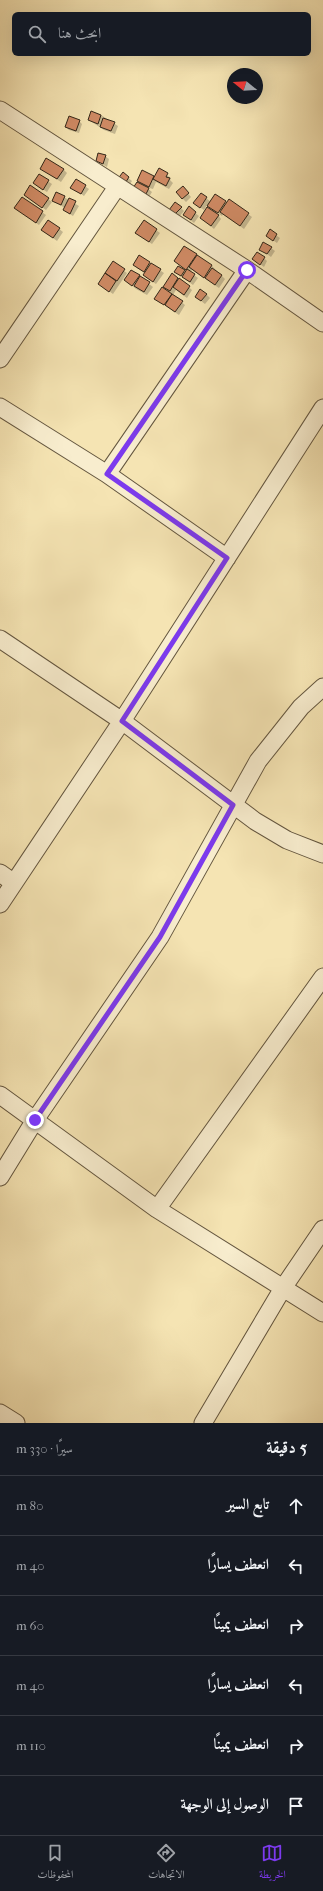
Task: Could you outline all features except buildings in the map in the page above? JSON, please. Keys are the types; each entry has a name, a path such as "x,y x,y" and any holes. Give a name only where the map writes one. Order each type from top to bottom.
{"street":[{"path":"0,110 247,270 323,323"},
{"path":"0,359 117,187"},
{"path":"107,474 247,270"},
{"path":"0,406 107,474 227,558"},
{"path":"0,904 7,878 122,721 323,408"},
{"path":"0,639 122,721 254,821 287,840 323,854"},
{"path":"0,1177 35,1120 160,937 258,761 301,707 323,687"},
{"path":"157,1209 323,977"},
{"path":"0,1095 157,1209 323,1313"},
{"path":"203,1423 283,1288 323,1229"},
{"path":"0,1413 16,1423"}],"route":[{"path":"35,1120 160,937 233,805 122,721 227,558 107,474 247,270"}]}
